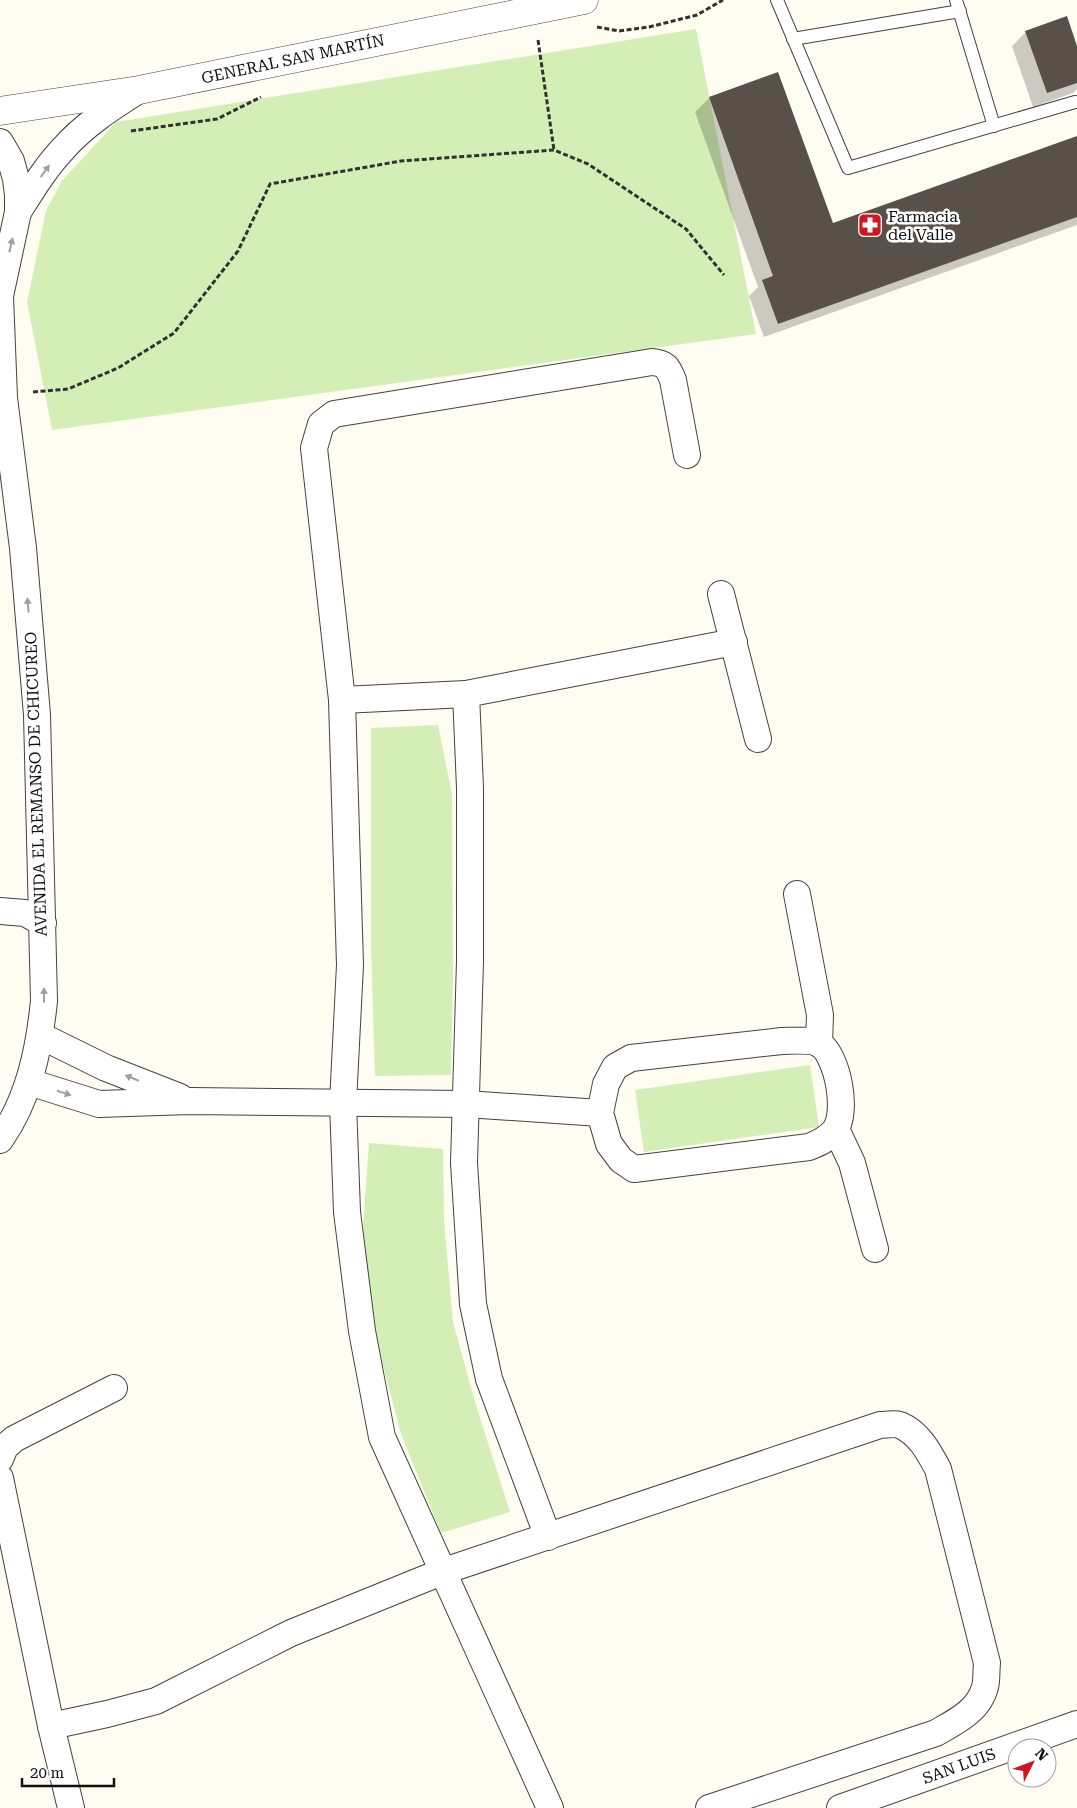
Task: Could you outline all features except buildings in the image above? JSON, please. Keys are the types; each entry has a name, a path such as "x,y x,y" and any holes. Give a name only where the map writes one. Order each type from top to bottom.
{"street":[{"name":"GENERAL SAN MARTÍN","path":"0,111 139,90 533,10 587,13"},
{"name":"AVENIDA EL REMANSO DE CHICUREO","path":"18,212 46,168 64,148 89,125 139,90"},
{"name":"AVENIDA EL REMANSO DE CHICUREO","path":"0,142 11,161 16,179 18,212 0,296 4,398 23,548 37,715 44,1001 41,1036 29,1082 18,1108 0,1140"},
{"path":"550,1808 382,1437 362,1331 347,1212 343,1103 350,965 342,700 314,448 321,424 334,414 642,364 661,363 669,369 673,380 686,455"},
{"path":"721,594 758,739"},
{"path":"342,700 466,694 734,642"},
{"path":"466,694 470,788 470,961 464,1163 473,1304 489,1379 548,1537"},
{"path":"797,894 820,1015 819,1044"},
{"path":"0,911 25,914 43,923"},
{"path":"41,1036 106,1068 190,1101"},
{"path":"782,1041 802,1041 819,1044 832,1058 840,1091 841,1112 836,1129 826,1139 809,1147 634,1169 621,1160 609,1144 600,1113 606,1084 615,1067 630,1058 782,1041"},
{"path":"29,1082 99,1104 190,1101 466,1104 600,1113"},
{"path":"836,1129 852,1163 875,1249"},
{"path":"0,1459 5,1447 14,1439 114,1388"},
{"path":"51,1726 107,1714 156,1700 290,1633 444,1571 880,1425 898,1424 913,1433 928,1449 938,1469 987,1663 985,1687 978,1702 961,1718 936,1733 709,1808"},
{"path":"0,1478 51,1726 71,1808"},
{"name":"SAN LUIS","path":"840,1808 1077,1724"}],"lane":[{"path":"777,0 848,168 1075,102"},
{"path":"793,40 958,6 994,126"}],"path":[{"path":"587,13 619,31 648,27 697,15 723,0"},
{"path":"533,10 554,150"},
{"path":"130,131 217,119 267,95"},
{"path":"4,398 24,393 68,389 118,368 174,333 238,250 270,184 401,161 554,150 588,164 686,229 724,275"}],"green space":[{"path":"696,29 756,334 52,430 27,302 46,211 61,182 116,122"},
{"path":"438,725 452,794 453,974 451,1075 375,1076 371,943 371,728"},
{"path":"810,1065 819,1127 644,1152 635,1090"},
{"path":"369,1143 443,1149 444,1221 453,1322 475,1402 510,1512 441,1533 401,1434 374,1332 363,1227"}],"place":[{"name":"Farmacia del Valle","path":"870,225"}]}
